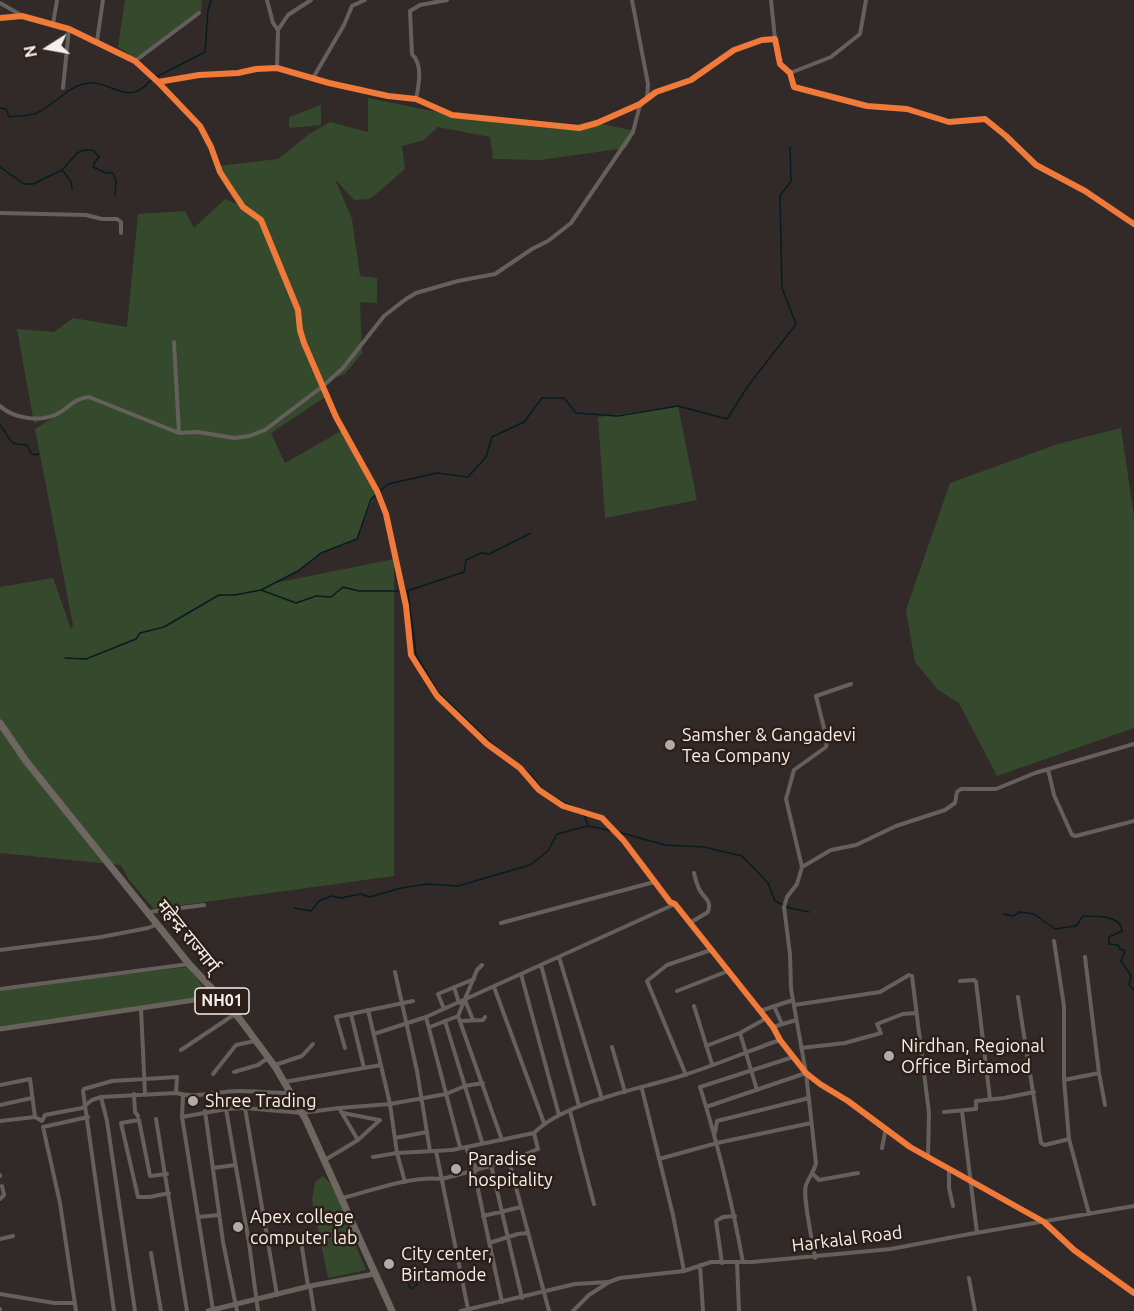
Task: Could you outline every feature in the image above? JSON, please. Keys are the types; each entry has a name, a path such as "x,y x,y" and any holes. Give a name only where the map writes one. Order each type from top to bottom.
{"highway":[{"name":"महेन्द्र राज्मार्ग्","path":"0,723 26,761 189,964 235,1014 275,1066 302,1113 392,1311"}],"street":[{"path":"53,24 57,0"},
{"path":"97,41 103,0"},
{"path":"267,0 273,23 278,30"},
{"path":"277,68 278,30 288,15 310,0"},
{"path":"313,78 344,25 352,6 365,0"},
{"path":"416,99 419,81 418,63 417,58 412,54 410,11 420,5 447,0"},
{"path":"632,0 648,84 646,100"},
{"path":"771,0 780,64 790,74 794,87 867,106 907,109 949,122 985,120 1006,136 1036,165 1085,191 1134,224"},
{"path":"790,74 831,57 860,34 866,0"},
{"path":"0,3 22,16 53,24 97,41 135,61 200,126 220,172 229,186 243,207 261,220 298,310 304,343 336,417 377,491 383,507 404,597 411,655 437,696 487,744 520,768 539,790 562,806 602,818 624,841 670,902 675,904 773,1027 780,1040 806,1073 910,1147 949,1170 970,1179 983,1190 1016,1205 1044,1222 1074,1250 1134,1293"},
{"path":"135,61 199,13"},
{"path":"0,18 22,16"},
{"path":"63,88 69,30"},
{"path":"158,82 199,75 277,68 388,96 416,99 452,115 579,128 597,123 640,104 656,92 691,80 734,50 762,40 775,39"},
{"path":"0,406 15,416 45,418 56,415 74,401 89,397 179,433 198,432 234,438 249,436 265,430 323,387 343,368 384,316 406,299 416,293 458,281 495,274 548,241 571,223 633,132 640,104"},
{"path":"0,213 86,215 102,219 119,219 121,233"},
{"path":"174,342 179,433"},
{"path":"815,1258 812,1230 804,1197 816,1163 806,1073 793,1002 784,907 787,897 797,884 802,867 786,798 794,770 826,747 827,740 816,696 851,684"},
{"path":"802,867 831,850 856,845 896,826 945,810 955,803 957,792 961,789 996,789 1048,769 1134,744"},
{"path":"1048,769 1054,795 1072,835 1076,836 1134,821"},
{"path":"690,923 708,912 710,906 709,899 699,890 694,873"},
{"path":"501,923 654,882"},
{"path":"374,1034 444,1010 675,904"},
{"path":"149,912 204,905"},
{"path":"0,950 100,937 159,924"},
{"path":"1053,941 1064,1006 1064,1080 1069,1139 1089,1214"},
{"path":"686,1075 647,981 667,965 711,950"},
{"path":"559,957 602,1099"},
{"path":"1085,957 1105,1104"},
{"path":"0,988 189,964"},
{"path":"482,965 477,970 459,1018 502,1140"},
{"path":"542,965 579,1107"},
{"path":"677,991 728,971"},
{"path":"395,972 427,1131 442,1179 468,1309"},
{"path":"521,974 559,1115"},
{"path":"760,1011 793,1002 880,992 911,976 929,1113 928,1158"},
{"path":"444,1010 438,994 474,979"},
{"path":"960,981 974,980 976,982 990,1100"},
{"path":"454,987 459,1002"},
{"path":"494,987 544,1123"},
{"path":"0,1029 208,998 214,993"},
{"path":"1018,997 1041,1143 1046,1145 1069,1139"},
{"path":"465,1000 473,1020"},
{"path":"345,1048 336,1017 413,1001"},
{"path":"694,1006 712,1064"},
{"path":"774,1006 782,1024"},
{"path":"141,1008 145,1094"},
{"path":"368,1010 405,1182"},
{"path":"801,1048 845,1043 880,1034 877,1024 903,1014 915,1013"},
{"path":"181,1050 235,1014"},
{"path":"351,1014 364,1068"},
{"path":"426,1017 460,1148"},
{"path":"430,1027 459,1018 483,1020 485,1017"},
{"path":"706,1046 740,1033 766,1019"},
{"path":"773,1027 796,1020"},
{"path":"445,1021 482,1142"},
{"path":"740,1033 758,1090"},
{"path":"373,1157 460,1148 534,1133 544,1123 579,1107 631,1089 642,1089 686,1075 780,1040"},
{"path":"213,1074 236,1045 256,1041"},
{"path":"275,1066 302,1056 313,1044"},
{"path":"612,1047 625,1092"},
{"path":"743,1262 735,1216 715,1133 700,1087 794,1056"},
{"path":"234,1072 258,1065 269,1058"},
{"path":"284,1082 381,1065"},
{"path":"1064,1080 1099,1072"},
{"path":"706,1107 806,1073"},
{"path":"114,1311 84,1089 112,1081 177,1077 176,1093"},
{"path":"0,1085 30,1079 35,1117"},
{"path":"182,1117 226,1109 245,1108 302,1113 390,1104 446,1094 465,1086 483,1083"},
{"path":"642,1089 684,1271"},
{"path":"0,1121 35,1117 42,1120 45,1115 81,1108 101,1097 237,1091 291,1093"},
{"path":"944,1112 976,1109 976,1101 1034,1092"},
{"path":"134,1094 135,1112 138,1116"},
{"path":"183,1095 182,1117 211,1311 309,1286 374,1274"},
{"path":"101,1097 107,1121 135,1311"},
{"path":"0,1106 33,1098"},
{"path":"715,1133 717,1121 809,1098"},
{"path":"245,1108 277,1294"},
{"path":"339,1108 358,1140"},
{"path":"226,1109 258,1311"},
{"path":"205,1111 219,1215 237,1311"},
{"path":"570,1111 594,1204"},
{"path":"962,1111 977,1233"},
{"path":"324,1160 358,1140 380,1120 343,1113"},
{"path":"76,1311 60,1203 44,1126 87,1118"},
{"path":"156,1119 167,1174 171,1222 187,1311"},
{"path":"167,1174 150,1176 139,1120 121,1123 138,1197 150,1197 169,1192"},
{"path":"659,1158 811,1123"},
{"path":"882,1148 886,1128"},
{"path":"395,1138 427,1131"},
{"path":"342,1198 405,1182 431,1178 442,1179 509,1161 538,1149 534,1133"},
{"path":"467,1150 475,1170 502,1302"},
{"path":"509,1161 549,1311"},
{"path":"213,1168 234,1165"},
{"path":"491,1165 522,1298"},
{"path":"949,1170 949,1188 954,1206"},
{"path":"813,1174 819,1179 858,1173"},
{"path":"0,1199 4,1195 2,1186"},
{"name":"Harkalal Road","path":"573,1311 582,1300 609,1282 620,1278 684,1271 700,1264 815,1258 891,1250 1134,1206"},
{"path":"483,1216 521,1207"},
{"path":"198,1217 219,1215"},
{"path":"722,1263 716,1221 723,1217 735,1216"},
{"path":"489,1243 528,1233"},
{"path":"0,1239 13,1236"},
{"path":"301,1241 314,1311"},
{"path":"151,1253 161,1311"},
{"path":"737,1262 739,1311"},
{"path":"700,1264 703,1311"},
{"path":"969,1278 975,1311"},
{"path":"461,1311 575,1284 609,1282"},
{"path":"0,1294 54,1303 75,1303"}],"green space":[{"path":"125,0 202,0 201,11 136,59 118,47"},
{"path":"368,98 452,115 579,128 597,123 635,131 626,148 540,160 493,159 490,137 438,127 424,140 402,146 405,169 370,199 354,200 335,179 352,219 360,276 377,278 377,303 360,302 362,353 345,374 322,382 327,396 271,433 285,463 343,430 375,493 357,539 321,553 298,571 275,583 394,559 394,876 154,909 129,880 121,865 0,853 0,587 53,578 71,629 73,625 35,429 57,415 34,423 17,329 54,332 73,318 127,327 138,214 185,211 194,228 225,199 242,206 217,166 278,159 309,134 330,122 368,132"},
{"path":"321,105 321,125 289,128 289,117"},
{"path":"678,406 697,500 605,518 598,417"},
{"path":"1121,428 1134,517 1134,728 997,776 959,703 938,690 915,662 906,610 950,483 1058,444"},
{"path":"188,967 210,996 0,1027 0,989"},
{"path":"323,1176 333,1188 340,1202 366,1270 328,1278 312,1200 315,1182"}],"waterway":[{"path":"156,77 205,52 211,0"},
{"path":"0,108 6,109 9,117 31,115 82,84 98,83 127,93 143,88 151,80"},
{"path":"261,590 298,571 321,553 357,539 371,499 388,484 437,473 468,477 486,457 492,437 524,422 542,398 564,398 576,413 617,416 678,406 727,419 748,386 796,324 782,288 780,196 791,181 790,147"},
{"path":"0,167 24,184 33,184 62,170 77,153 93,150 99,157 93,167 106,173 113,173 116,180 115,195"},
{"path":"63,171 71,182 72,189"},
{"path":"0,425 13,443 27,445 31,453 39,454"},
{"path":"65,658 86,659 136,639 140,633 164,627 219,595 235,595 261,590 296,603 316,596 331,597 343,587 359,591 407,591 464,572 466,560 481,553 489,554 531,533"},
{"path":"408,592 416,655 438,692 490,742 530,774 542,789 562,802 577,808"},
{"path":"584,815 588,825"},
{"path":"294,908 311,911 319,901 331,896 341,898 361,894 370,897 401,888 427,884 458,886 530,865 548,851 557,834 588,826 613,831"},
{"path":"618,832 665,845 704,847 742,856 768,883 775,901 790,908 809,912"},
{"path":"1004,914 1013,916 1020,912 1034,914 1055,929 1076,926 1083,916 1113,919 1121,926 1122,931 1109,937 1109,944 1118,945 1119,949 1125,951 1121,961 1131,976 1129,985 1134,990"},
{"path":"412,1274 415,1275 417,1285 411,1289 405,1278 412,1274"}],"cycle path":[{"path":"0,18 22,16 69,29 135,61 158,82 199,75 277,68 329,83 388,96 416,99 452,115 579,128 597,123 640,104 656,92 691,80 734,50 762,40 775,39 780,64 790,73 794,87 867,106 907,109 949,122 985,119 1036,165 1085,191 1134,224"},
{"path":"158,82 200,126 220,172 229,186 243,207 261,220 298,310 304,343 336,417 377,491 386,514 406,606 411,655 437,696 487,744 520,768 539,790 563,806 602,818 624,841 670,902 675,904 773,1027 780,1040 806,1073 910,1147 1044,1222 1074,1250 1134,1293"}],"place":[{"name":"Samsher & Gangadevi Tea Company","path":"670,745"},
{"name":"Nirdhan, Regional Office Birtamod","path":"889,1056"},
{"name":"Shree Trading","path":"193,1101"},
{"name":"Paradise hospitality","path":"456,1169"},
{"name":"Apex college computer lab","path":"238,1227"},
{"name":"City center, Birtamode","path":"389,1264"}]}
